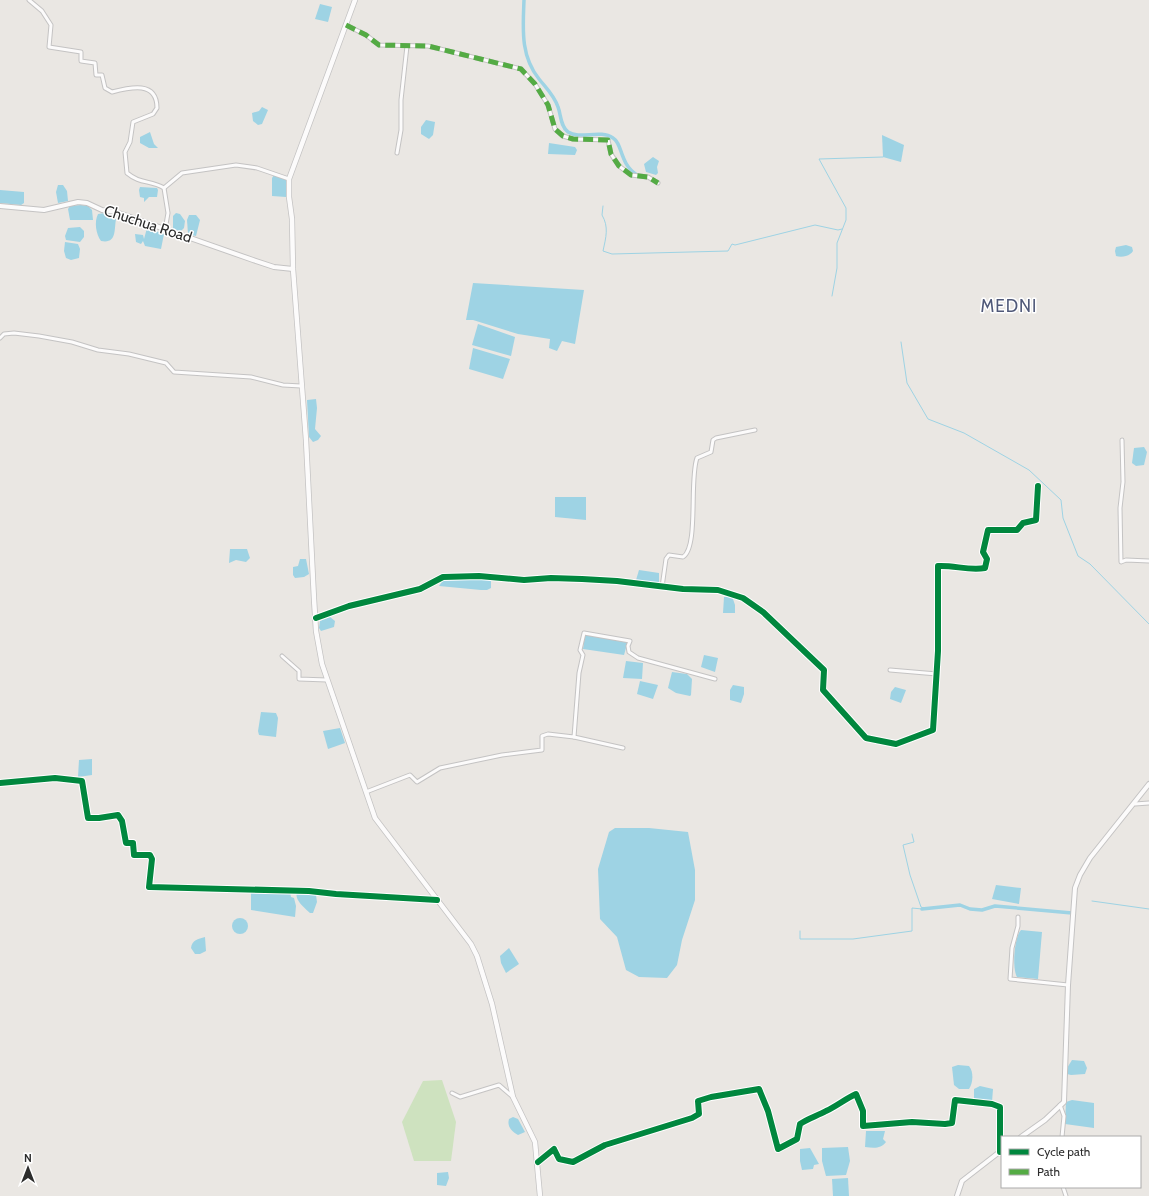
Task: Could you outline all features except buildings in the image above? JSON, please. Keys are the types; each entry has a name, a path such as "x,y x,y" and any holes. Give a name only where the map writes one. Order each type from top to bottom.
{"main road":[{"path":"355,0 289,179 289,197 292,219 293,269 306,440 316,618 322,664 326,680 376,818 471,944 477,956 492,1004 513,1097 535,1142 540,1196"}],"street":[{"path":"29,0 42,11 51,25 49,47 81,52 81,61 95,63 96,75 102,75 105,88 112,92 129,88 138,88 152,91 156,96 157,108 153,114 133,122 130,142 125,152 127,173 136,180 157,184 164,188"},
{"path":"346,25 366,35 379,46 428,46 521,69 535,84 548,105 555,129 564,136 573,139 608,140 611,154 619,166 630,175 648,177 658,183"},
{"path":"397,153 401,130 401,100 407,46"},
{"path":"164,188 182,173 236,165 257,168 289,179"},
{"path":"164,188 168,213 165,230"},
{"name":"Chuchua Road","path":"0,206 44,210 72,203 87,203 102,210 116,212 274,267 293,269"},
{"path":"0,338 4,334 14,333 39,336 72,342 98,350 129,354 166,363 174,372 251,377 283,385 301,386"},
{"path":"662,587 666,559 669,555 684,557 688,551 693,526 692,479 697,458 711,452 713,440 716,438 754,430"},
{"path":"1122,440 1121,562 1126,560 1149,561"},
{"path":"316,618 349,606 420,589 443,577 479,576 524,580 551,578 582,579 617,581 662,587 718,590 743,598 763,612 824,670 823,690 866,738 896,744 933,730 937,674 938,566 950,565 968,569 985,568 987,559 983,552 988,530 1017,530 1023,523 1036,520 1038,486"},
{"path":"574,737 579,672 583,655 580,650 584,633 630,641 628,646 629,652 638,658 715,679"},
{"path":"282,656 299,671 299,678 326,680"},
{"path":"890,670 937,674"},
{"path":"366,792 410,775 417,782 440,768 502,754 542,750 542,736 548,734 574,737 623,748"},
{"path":"0,783 55,778 82,781 88,818 118,815 122,821 126,843 133,843 134,855 150,856 152,858 149,887 308,890 336,894 437,900"},
{"path":"1022,1136 1045,1120 1064,1102 1068,986 1074,898 1080,875 1090,858 1135,804 1149,784"},
{"path":"1135,804 1149,803"},
{"path":"1018,916 1018,926 1012,948 1010,979 1068,986"},
{"path":"452,1093 460,1097 499,1085 513,1097"},
{"path":"538,1162 554,1148 559,1159 573,1162 605,1145 692,1118 699,1114 698,1101 711,1097 759,1089 768,1111 778,1149 797,1139 800,1124 827,1111 842,1100 856,1094 863,1111 863,1126 912,1122 952,1123 954,1100 992,1104 1000,1107 1001,1151 962,1181 957,1196"},
{"path":"1060,1105 1064,1113 1062,1136"}],"green space":[{"path":"442,1080 456,1122 451,1161 414,1161 402,1122 423,1081"}],"water":[{"path":"320,4 332,7 328,22 315,19"},
{"path":"262,107 268,110 262,124 258,125 253,121 252,113 259,111"},
{"path":"426,120 435,122 433,135 429,139 421,134 421,127"},
{"path":"150,132 154,144 158,148 149,148 140,143 140,137"},
{"path":"882,135 904,145 901,162 883,157"},
{"path":"549,143 575,147 577,150 575,155 548,154"},
{"path":"653,157 659,161 657,167 658,173 656,175 646,172 644,164"},
{"path":"274,175 286,179 286,197 272,196 272,178"},
{"path":"58,185 63,185 67,191 68,201 58,203 56,192"},
{"path":"140,187 157,188 157,197 149,197 144,202 144,198 140,197"},
{"path":"0,190 24,192 24,203 21,205 0,203"},
{"path":"70,206 88,206 92,210 93,220 70,220 68,209"},
{"path":"105,213 116,219 115,232 110,240 101,241 97,231 97,217 98,214"},
{"path":"176,213 180,214 185,221 184,228 180,232 173,229 173,216"},
{"path":"189,215 196,215 200,220 196,236 188,234 187,220"},
{"path":"80,227 84,231 84,237 80,242 66,240 65,236 68,228"},
{"path":"147,228 164,234 161,249 145,246 143,241 141,244 136,242 135,234 143,235 144,239"},
{"path":"65,242 78,244 80,249 79,258 71,260 66,258 64,251"},
{"path":"1126,245 1132,247 1132,253 1121,257 1116,256 1116,247"},
{"path":"473,283 584,290 575,344 562,341 557,351 549,348 550,339 518,334 473,320 466,320"},
{"path":"478,324 515,337 511,356 472,345"},
{"path":"473,348 510,359 503,379 469,369"},
{"path":"316,399 317,408 315,429 321,436 318,440 313,442 309,437 307,400"},
{"path":"1144,447 1147,452 1144,465 1136,466 1132,463 1134,448"},
{"path":"555,497 586,497 586,520 555,517"},
{"path":"230,549 247,549 250,558 246,562 236,560 229,563"},
{"path":"300,559 306,559 309,574 304,577 295,578 293,575 293,567 298,566"},
{"path":"639,570 659,573 659,583 636,580"},
{"path":"444,579 489,579 491,580 491,588 481,590 439,586"},
{"path":"732,596 735,605 735,613 723,613 724,597"},
{"path":"330,617 335,621 334,627 321,631 319,628 320,621"},
{"path":"585,635 628,641 624,655 583,649"},
{"path":"704,655 718,658 715,672 701,667"},
{"path":"626,661 643,663 642,679 623,678"},
{"path":"672,672 687,674 692,679 690,696 676,693 668,688"},
{"path":"640,681 658,685 653,699 637,694"},
{"path":"733,685 744,687 744,694 741,703 730,700 730,690"},
{"path":"895,687 906,690 901,703 890,699 891,692"},
{"path":"261,712 276,713 278,718 276,737 259,735 258,731"},
{"path":"340,728 345,743 328,749 323,731"},
{"path":"92,759 92,775 78,777 79,760"},
{"path":"615,828 649,828 688,832 695,870 695,900 682,940 677,965 667,978 639,977 626,970 617,937 600,919 598,869 609,832"},
{"path":"996,885 1021,888 1019,904 992,899"},
{"path":"251,890 290,892 291,897 294,898 296,906 295,917 251,910"},
{"path":"297,892 310,892 316,895 317,902 313,913 310,913 300,904 296,895"},
{"path":"240,918 247,923 248,926 243,933 240,934 233,929 232,926 237,919"},
{"path":"1021,930 1042,932 1038,979 1017,977 1015,973 1015,946"},
{"path":"205,937 206,951 200,954 195,954 191,948 193,943 200,938"},
{"path":"509,948 519,964 506,973 501,963 500,956"},
{"path":"1072,1060 1084,1061 1087,1068 1085,1074 1067,1074 1067,1068"},
{"path":"958,1065 969,1066 971,1068 972,1078 969,1089 959,1089 954,1085 952,1067"},
{"path":"980,1086 993,1089 992,1102 974,1100 974,1089"},
{"path":"1072,1100 1094,1103 1094,1128 1065,1124 1066,1102"},
{"path":"513,1117 518,1119 525,1132 518,1135 512,1130 509,1126 509,1119"},
{"path":"866,1131 885,1131 883,1139 886,1142 880,1147 865,1147"},
{"path":"848,1147 850,1161 846,1175 826,1176 822,1161 822,1148"},
{"path":"810,1148 819,1164 814,1165 813,1169 802,1170 800,1149"},
{"path":"448,1172 449,1178 446,1186 437,1185 437,1173"},
{"path":"848,1178 849,1196 833,1196 832,1179"}],"waterway":[{"path":"524,0 523,31 528,60 533,70 554,99 559,110 563,127 568,132 573,134 602,134 613,138 616,141 627,165 637,175"},
{"path":"832,296 837,268 837,243 846,220 846,208 819,159 883,157"},
{"path":"603,206 602,215 606,224 603,251 612,254 728,251 732,244 735,245 815,225 838,230 842,229"},
{"path":"901,342 907,383 928,419 964,433 1029,470 1061,500 1063,518 1078,556 1090,564 1149,624"},
{"path":"912,834 914,842 903,845 910,875 921,907 926,909"},
{"path":"1092,901 1149,909"},
{"path":"922,909 960,905 970,909 982,910 995,906 1072,913"},
{"path":"800,931 800,939 853,939 912,931 912,908 922,909"}],"marked path":[{"path":"346,25 366,35 379,45 428,46 521,69 535,84 548,105 555,129 563,136 573,139 608,140 611,154 619,166 631,175 648,177 658,183"}],"cycle path":[{"path":"316,618 349,606 420,589 443,577 479,576 524,580 551,578 582,579 617,581 683,589 718,590 743,598 763,612 824,670 823,690 866,738 896,744 933,730 938,651 938,566 973,569 985,568 987,559 983,552 988,530 1017,530 1023,523 1036,520 1038,486"},
{"path":"0,783 55,778 82,781 88,818 118,815 122,821 126,843 133,843 134,855 150,855 152,859 149,887 309,891 437,900"},
{"path":"538,1162 554,1149 559,1159 573,1162 605,1145 692,1118 699,1114 698,1101 711,1097 759,1089 768,1111 778,1149 797,1139 800,1124 856,1094 863,1111 863,1126 912,1122 952,1123 955,1100 992,1104 1000,1107 1000,1152"}],"district":[{"name":"MEDNI","path":"1009,306"}]}
